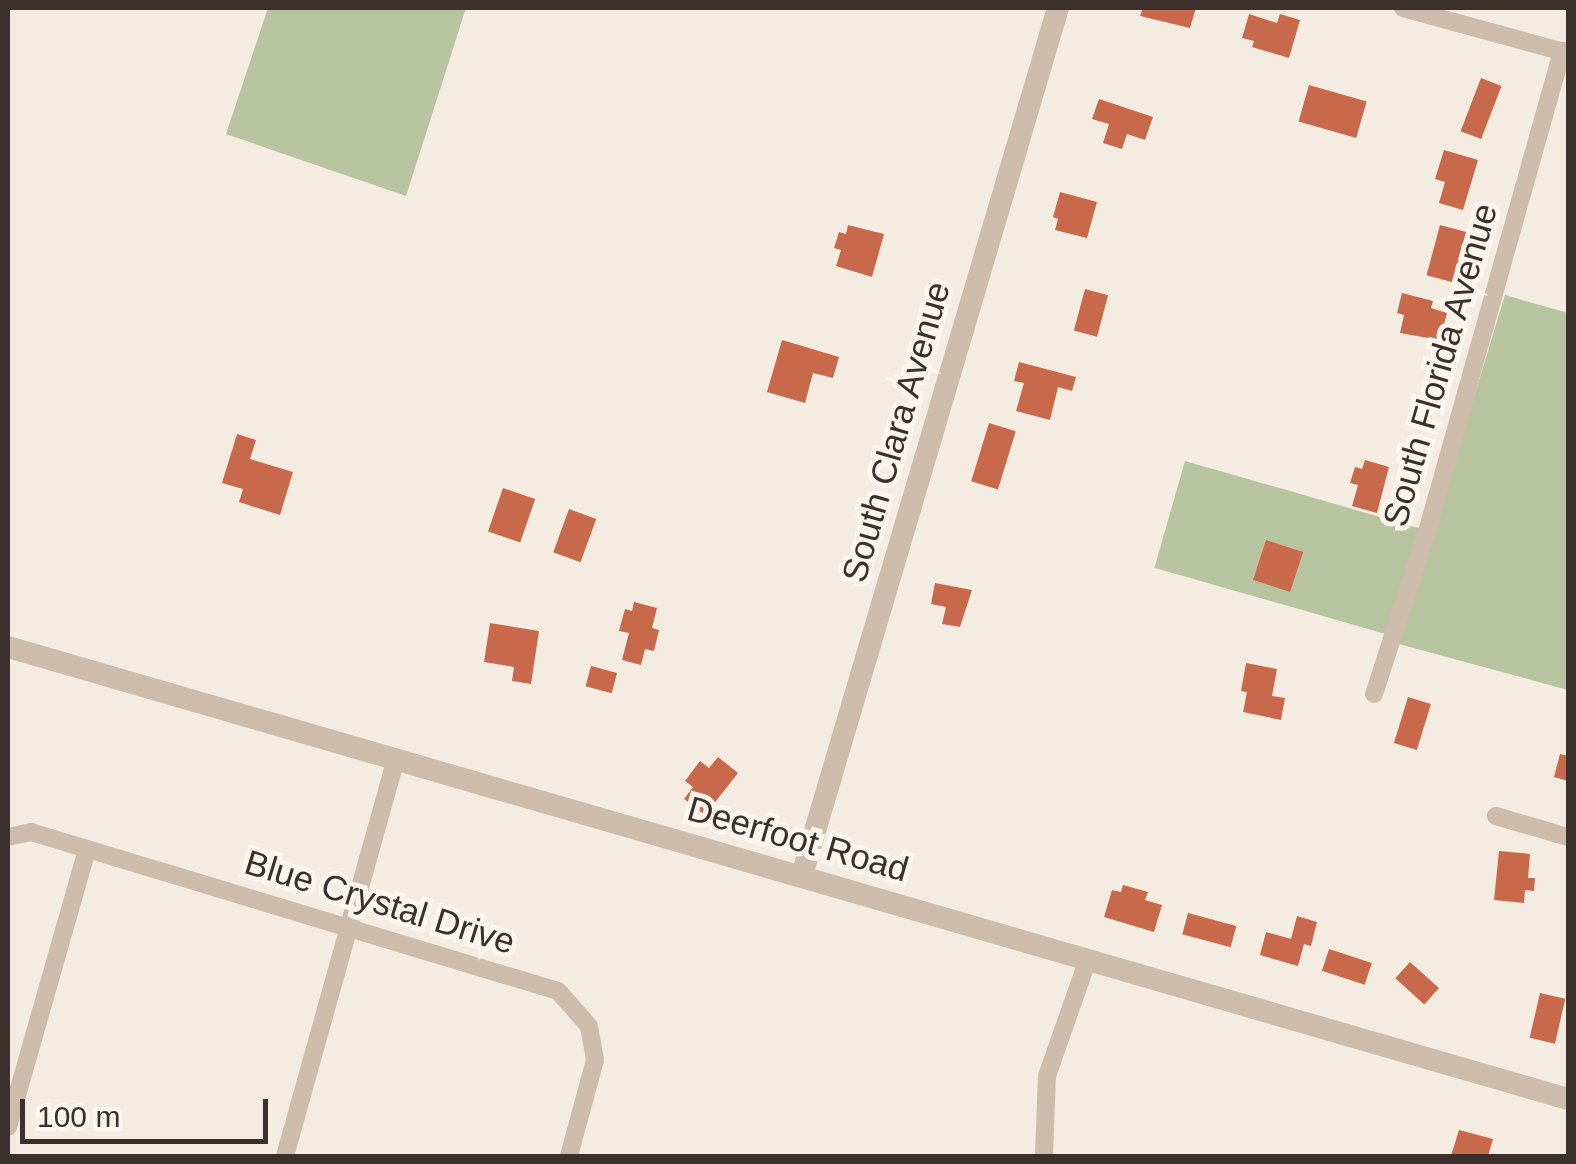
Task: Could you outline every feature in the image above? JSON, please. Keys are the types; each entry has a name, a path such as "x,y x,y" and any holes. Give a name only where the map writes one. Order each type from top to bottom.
{"street":[{"name":"South Clara Avenue","path":"802,876 1058,8"},
{"path":"1403,8 1565,52"},
{"name":"South Florida Avenue","path":"1374,694 1427,532 1565,52"},
{"name":"Deerfoot Road","path":"8,647 1568,1099"},
{"path":"285,1156 396,762"},
{"path":"1496,816 1568,837"},
{"name":"Blue Crystal Drive","path":"8,836 31,832 543,984 572,1002 589,1026 595,1060 569,1156"},
{"path":"8,1127 87,849"},
{"path":"1044,1156 1046,1076 1088,958"}],"green space":[{"path":"268,8 466,8 406,196 226,134"},
{"path":"1505,295 1568,313 1568,690 1399,644"},
{"path":"1185,461 1420,528 1389,635 1154,568"}],"building":[{"path":"1143,8 1196,8 1190,28 1140,16"},
{"path":"1249,14 1277,23 1280,14 1300,20 1289,58 1252,47 1254,41 1242,38"},
{"path":"1481,78 1502,86 1481,139 1461,131"},
{"path":"1309,85 1367,102 1356,138 1299,122"},
{"path":"1099,99 1153,117 1145,140 1127,134 1122,149 1103,143 1109,124 1092,119"},
{"path":"1444,150 1478,160 1463,210 1439,203 1445,182 1435,179"},
{"path":"1060,192 1097,202 1087,238 1055,230 1058,219 1053,217"},
{"path":"848,225 884,234 872,277 836,266 841,250 834,248 839,232 846,234"},
{"path":"1440,225 1470,233 1456,283 1427,275"},
{"path":"1085,289 1108,295 1097,337 1074,331"},
{"path":"1402,293 1433,301 1431,308 1447,313 1440,340 1400,333 1404,315 1397,313"},
{"path":"782,340 839,357 833,378 813,373 805,403 767,392"},
{"path":"1019,362 1076,377 1072,391 1058,387 1050,420 1016,411 1024,383 1014,381"},
{"path":"989,423 1016,431 998,490 971,481"},
{"path":"237,434 256,440 250,459 293,472 280,515 239,502 243,489 222,483"},
{"path":"1365,460 1389,467 1377,513 1352,506 1358,485 1350,483 1355,467 1362,469"},
{"path":"503,488 535,499 520,543 488,531"},
{"path":"569,509 596,519 581,562 553,552"},
{"path":"1266,540 1303,552 1290,592 1253,580"},
{"path":"935,583 972,590 960,627 942,624 946,607 931,604"},
{"path":"634,602 657,608 652,628 659,630 654,651 645,649 641,665 622,660 629,633 619,631 625,609 632,611"},
{"path":"490,623 539,631 531,684 512,681 514,667 484,662"},
{"path":"1246,663 1277,669 1272,696 1285,698 1281,720 1243,712 1247,692 1241,691"},
{"path":"591,666 617,673 612,693 586,686"},
{"path":"1408,697 1431,704 1417,750 1394,743"},
{"path":"1560,754 1568,756 1568,781 1554,777"},
{"path":"718,757 738,773 705,815 684,799 693,787 685,781 700,761 709,768"},
{"path":"1499,851 1530,854 1528,878 1535,878 1534,891 1525,890 1524,903 1494,900"},
{"path":"1123,885 1148,892 1145,900 1162,905 1154,932 1104,917 1112,890 1121,892"},
{"path":"1188,913 1236,926 1231,947 1182,934"},
{"path":"1297,916 1317,922 1311,946 1304,944 1298,966 1260,955 1266,932 1291,939"},
{"path":"1329,949 1372,963 1365,985 1322,971"},
{"path":"1410,962 1439,988 1424,1004 1395,978"},
{"path":"1540,993 1565,999 1555,1044 1530,1038"},
{"path":"1459,1130 1493,1139 1488,1156 1451,1156"}]}
